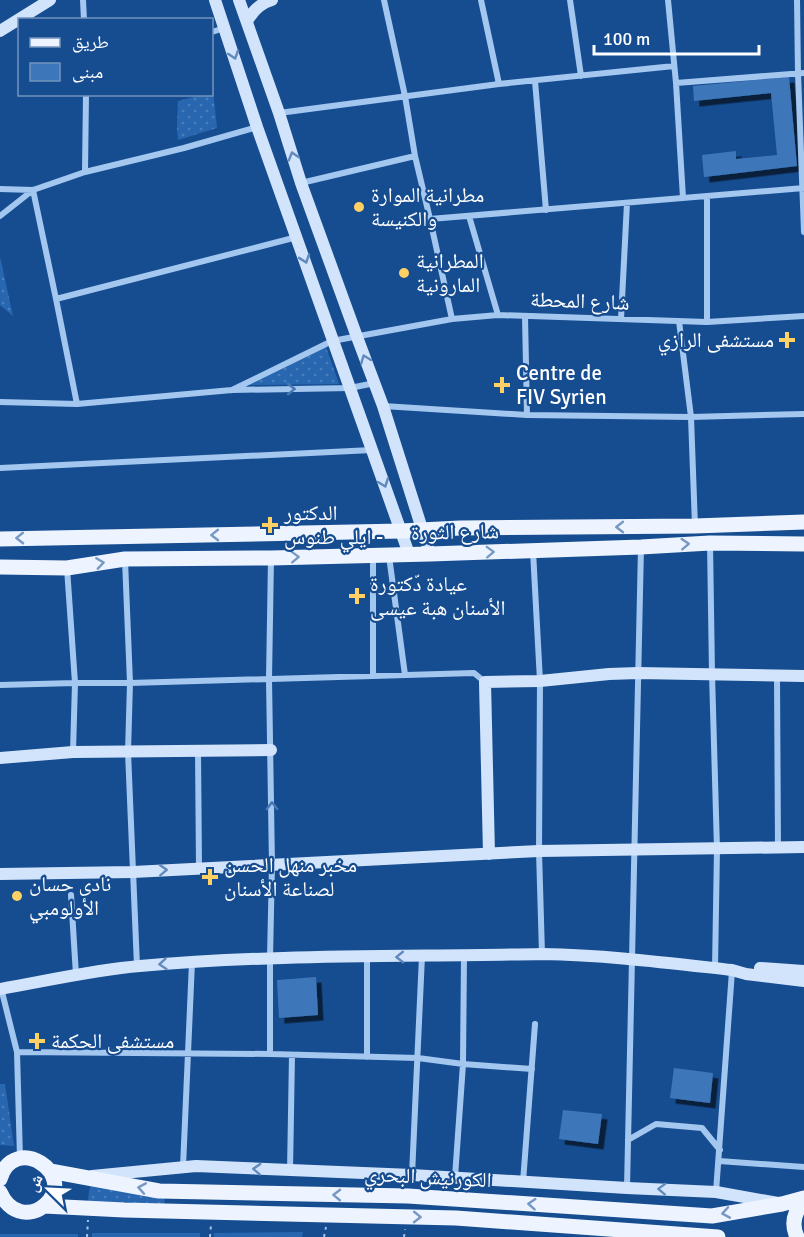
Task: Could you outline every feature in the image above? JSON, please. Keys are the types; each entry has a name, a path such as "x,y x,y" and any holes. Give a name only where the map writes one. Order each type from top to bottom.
{"main road":[{"name":"شارع الثورة","path":"0,539 804,522"},
{"name":"شارع الثورة","path":"0,567 67,568 125,559 430,554 710,543 804,544"},
{"name":"الكورنيش البحري","path":"10,1161 28,1157 45,1164 50,1171 159,1191 408,1196 712,1216 804,1200"},
{"path":"0,1179 10,1161"},
{"path":"44,1206 54,1190 54,1180 50,1171"},
{"path":"0,1192 9,1206 8,1210"},
{"path":"797,1237 793,1226 794,1218 804,1200"},
{"name":"الكورنيش البحري","path":"8,1210 30,1212 44,1206 456,1218 718,1237"}],"street":[{"path":"21,18 50,0"},
{"path":"83,0 84,18"},
{"path":"215,0 257,128 409,554"},
{"path":"239,0 302,183 383,405 430,554"},
{"path":"247,21 258,7 272,0"},
{"path":"384,0 405,96 414,156 452,319"},
{"path":"481,0 499,84"},
{"path":"570,0 581,76"},
{"path":"668,0 683,198"},
{"path":"797,0 804,232"},
{"path":"0,31 18,20"},
{"path":"213,32 225,28"},
{"path":"279,112 499,84 674,66"},
{"path":"676,83 801,73"},
{"path":"535,81 546,210"},
{"path":"85,172 86,96"},
{"path":"0,216 33,190 85,172 257,128"},
{"path":"302,183 414,156"},
{"path":"430,219 803,188"},
{"path":"0,189 33,190"},
{"path":"33,190 77,404"},
{"path":"707,197 707,322"},
{"path":"621,319 627,203"},
{"path":"469,216 498,315"},
{"path":"56,298 297,237"},
{"name":"شارع المحطة","path":"232,390 332,341 452,319 498,315 707,322 804,316"},
{"path":"525,316 527,415"},
{"path":"679,321 691,417 695,526"},
{"path":"0,402 77,404 232,390 350,388 375,383"},
{"path":"383,405 527,415 691,417 804,414"},
{"path":"0,468 372,450"},
{"path":"710,543 717,849 715,968"},
{"path":"627,1188 641,547"},
{"path":"533,551 540,681 539,851 542,954"},
{"path":"373,555 373,676"},
{"path":"389,555 405,675"},
{"path":"270,1054 271,558"},
{"path":"125,559 130,683 128,752 137,966"},
{"path":"67,568 75,683 73,753"},
{"path":"0,685 474,673 485,682 540,681 609,674 804,676"},
{"path":"777,675 778,848"},
{"path":"485,682 489,854"},
{"path":"198,750 199,868"},
{"path":"0,758 73,753 271,750"},
{"path":"0,874 133,872 539,851 804,847"},
{"path":"71,895 76,975"},
{"path":"10,1161 17,1052 0,987 137,966 192,962 270,958 542,954 632,959 804,981"},
{"path":"412,1175 422,956"},
{"path":"455,1178 463,1064 464,956"},
{"path":"367,957 367,1057"},
{"path":"183,1167 192,962"},
{"path":"732,970 745,967 804,971"},
{"path":"716,1192 732,970"},
{"path":"523,1182 536,1024"},
{"path":"17,1052 418,1058 532,1069"},
{"path":"290,1170 292,1055"},
{"path":"628,1140 656,1124 702,1128 720,1150"},
{"path":"719,1161 804,1167"},
{"path":"80,1177 196,1166 716,1192 782,1204"}],"path":[{"path":"87,1237 89,1209"}],"shaded area":[{"path":"213,91 217,128 178,140 178,101 197,96 213,96"},
{"path":"0,257 13,316 0,305"},
{"path":"326,347 339,384 247,385"},
{"path":"0,1084 5,1084 14,1146 0,1145"},
{"path":"93,1179 165,1191 164,1211 88,1201"},
{"path":"303,1232 302,1237 214,1237 214,1233"},
{"path":"92,1233 200,1233 200,1237 92,1237"},
{"path":"0,1234 78,1234 78,1237 0,1237"}],"building":[{"path":"789,77 797,166 704,177 702,155 736,151 736,159 777,155 771,93 694,101 693,86"},
{"path":"316,977 318,1015 279,1018 277,980"},
{"path":"674,1068 713,1073 710,1103 670,1098"},
{"path":"563,1110 602,1114 598,1144 559,1139"}],"place":[{"name":"مطرانية الموارة والكنيسة","path":"359,207"},
{"name":"المطرانية المارونية","path":"404,273"},
{"name":"مستشفى الرازي","path":"787,340"},
{"name":"Centre de FIV Syrien","path":"502,385"},
{"name":"الدكتور ايلي طنوس -","path":"270,525"},
{"name":"عيادة دّكتورة الأسنان هبة عيسى","path":"357,596"},
{"name":"مخبر منهل الحسن لصناعة الأسنان","path":"210,877"},
{"name":"نادي حسان الأولومبي","path":"17,896"},
{"name":"مستشفى الحكمة","path":"37,1041"}]}
